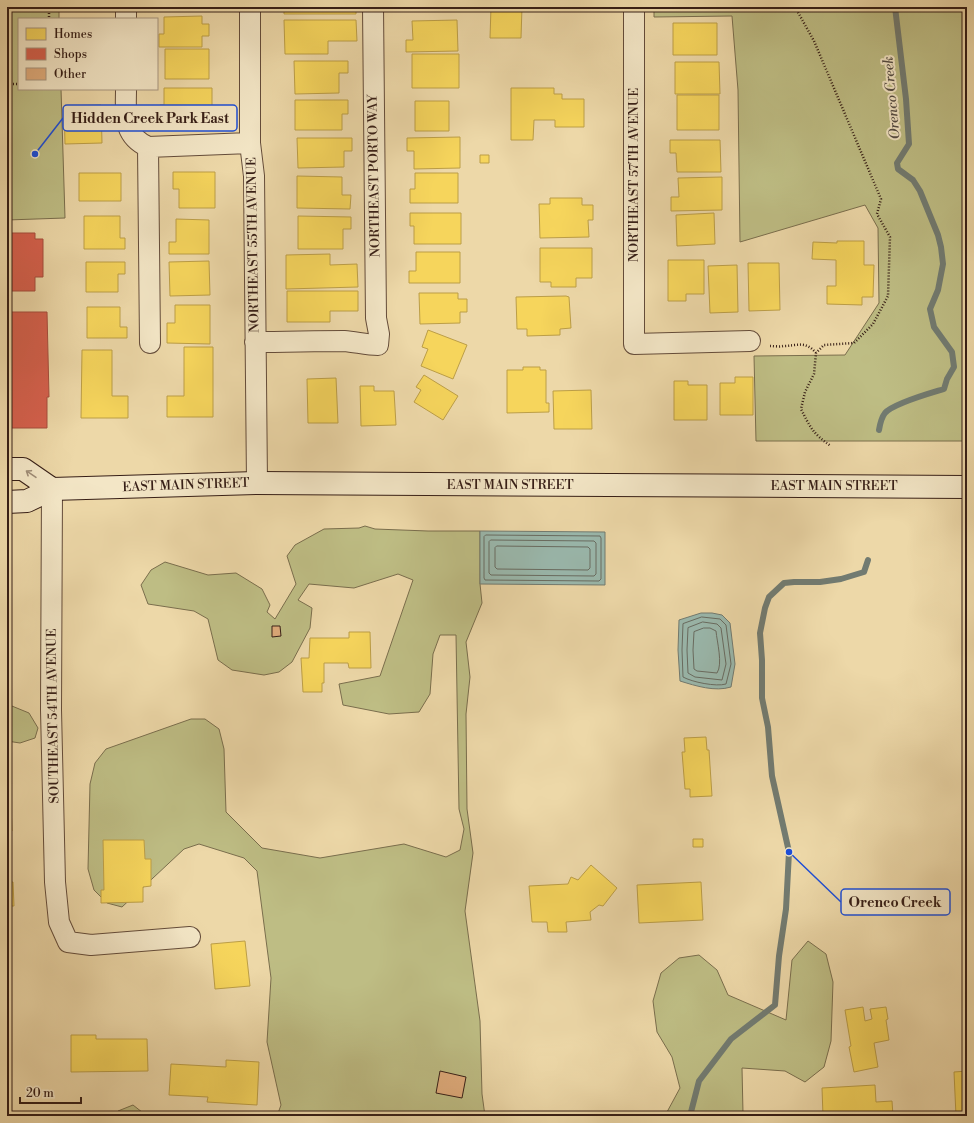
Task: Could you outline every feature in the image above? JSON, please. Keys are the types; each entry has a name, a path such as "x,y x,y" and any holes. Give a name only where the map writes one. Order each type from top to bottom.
{"main road":[{"path":"7,469 23,469 52,489"},
{"name":"EAST MAIN STREET","path":"7,502 26,501 52,489 256,483 967,487"}],"street":[{"path":"126,7 126,18"},
{"name":"NORTHEAST 55TH AVENUE","path":"250,7 250,144 254,176 256,483"},
{"name":"NORTHEAST PORTO WAY","path":"255,342 342,341 378,345 376,318 372,7"},
{"name":"NORTHEAST 57TH AVENUE","path":"634,7 634,344 750,341"},
{"path":"126,90 126,117 128,128 131,134 139,142 148,146 250,144"},
{"path":"148,146 150,343"},
{"name":"SOUTHEAST 54TH AVENUE","path":"52,489 52,710 55,882 59,922 68,942 91,945 190,937"}],"path":[{"path":"49,7 49,18"},
{"path":"795,7 814,41 881,199 877,214 890,237 888,296 874,324 854,343 824,345 816,353 814,374 806,392 801,409 812,431 820,439 831,446"},
{"path":"8,84 8,115"},
{"path":"750,341 760,346 784,346 798,344 807,346 816,353"}],"shaded area":[{"path":"7,7 59,7 59,18 18,18 18,90 61,90 65,218 7,220"},
{"path":"654,7 967,7 967,441 756,441 754,356 845,355 879,303 878,228 865,205 740,242 738,90 732,16 654,17"},
{"path":"365,526 375,529 480,531 480,584 482,603 466,642 470,677 466,714 467,809 473,853 465,911 480,1021 482,1094 485,1116 277,1116 281,1105 267,1042 271,978 257,871 244,858 199,844 184,849 122,907 107,903 94,890 88,869 90,784 95,763 106,749 191,719 205,719 219,729 224,749 226,812 262,848 320,858 404,844 446,857 460,850 464,829 459,809 456,635 440,635 433,654 430,694 419,712 389,714 343,705 339,684 380,676 413,580 398,574 354,588 309,584 298,600 312,608 310,628 292,662 279,672 264,675 232,670 218,660 208,619 194,611 148,604 141,585 151,570 165,562 208,575 236,573 262,589 270,605 267,612 275,619 296,584 287,556 295,545 324,529 359,528"},
{"path":"7,704 29,713 38,728 35,738 20,743 7,741"},
{"path":"808,941 826,954 833,982 831,1041 824,1067 805,1082 785,1071 742,1068 743,1113 745,1116 659,1116 667,1112 680,1088 672,1057 657,1032 653,1001 661,973 679,958 699,955 717,970 728,995 786,1020 792,960"},
{"path":"133,1105 147,1116 118,1116 118,1111"}],"water":[{"path":"480,531 605,532 605,585 480,584"},
{"path":"701,613 722,615 730,623 735,664 731,687 712,689 680,681 678,650 679,620"}],"building: Homes":[{"path":"284,7 356,7 356,14 284,14"},
{"path":"412,7 458,7 458,9 412,10"},
{"path":"491,7 522,7 521,38 490,38"},
{"path":"202,16 202,24 209,24 209,36 202,36 202,47 159,47 159,34 164,34 164,17"},
{"path":"284,20 356,20 357,41 328,41 328,54 285,54"},
{"path":"457,20 458,51 406,52 406,40 413,40 412,21"},
{"path":"673,23 717,23 717,55 673,55"},
{"path":"165,49 209,49 209,79 165,79"},
{"path":"412,54 459,54 459,88 412,88"},
{"path":"294,61 348,61 348,73 339,73 339,93 295,94"},
{"path":"675,62 719,62 720,94 675,94"},
{"path":"164,88 212,88 212,120 160,120 160,105 164,105"},
{"path":"511,88 554,88 554,94 562,94 562,99 584,99 584,127 555,127 555,120 534,120 533,140 511,140"},
{"path":"677,95 719,95 719,130 677,130"},
{"path":"295,100 348,100 348,114 342,114 342,130 295,130"},
{"path":"415,101 449,101 449,131 415,131"},
{"path":"101,105 102,143 65,144 64,106"},
{"path":"460,137 460,168 414,169 414,151 407,151 407,138"},
{"path":"297,138 352,138 352,151 344,151 344,167 298,168"},
{"path":"670,140 720,140 721,172 677,172 676,153 670,153"},
{"path":"480,155 489,155 489,163 480,163"},
{"path":"173,172 215,172 215,208 179,208 179,189 173,189"},
{"path":"79,173 121,173 121,201 79,201"},
{"path":"415,173 458,173 458,203 410,203 410,189 415,189"},
{"path":"297,176 342,177 342,195 351,195 350,209 297,208"},
{"path":"722,177 722,210 671,211 671,197 679,197 678,178"},
{"path":"550,198 582,198 582,205 593,205 593,220 588,220 589,237 540,238 539,204 550,204"},
{"path":"410,213 461,213 461,244 414,244 414,226 410,226"},
{"path":"714,213 715,244 677,246 676,215"},
{"path":"84,216 120,216 120,238 125,238 125,249 84,249"},
{"path":"298,216 351,217 351,229 343,229 343,249 298,249"},
{"path":"176,219 209,220 209,254 169,254 169,242 176,242"},
{"path":"837,241 864,241 864,265 874,265 873,297 862,297 862,305 827,304 827,286 836,286 836,260 812,259 813,242 837,243"},
{"path":"540,248 592,248 592,278 576,278 576,287 551,287 551,282 540,282"},
{"path":"416,252 460,252 460,283 409,283 409,271 416,271"},
{"path":"330,254 330,265 357,264 358,287 286,289 286,255"},
{"path":"668,260 704,260 704,294 686,294 686,301 668,301"},
{"path":"209,261 210,295 170,296 169,262"},
{"path":"86,262 125,262 125,274 118,274 118,292 86,292"},
{"path":"748,263 779,263 780,310 749,311"},
{"path":"737,265 738,312 710,313 708,266"},
{"path":"287,291 358,291 358,311 330,311 330,322 287,322"},
{"path":"419,293 458,293 458,299 467,299 467,312 460,312 460,323 420,324"},
{"path":"516,297 569,297 571,328 560,329 560,335 527,336 527,329 517,329"},
{"path":"175,305 210,305 210,344 167,343 167,323 175,323"},
{"path":"87,307 120,307 120,327 127,327 127,338 87,338"},
{"path":"428,330 467,345 453,379 421,366 428,349 422,347"},
{"path":"184,347 213,347 213,417 167,417 167,396 184,396"},
{"path":"82,350 112,350 112,396 128,396 128,418 81,418"},
{"path":"523,367 540,367 540,370 546,370 546,403 549,403 549,412 507,413 507,370 523,370"},
{"path":"424,375 458,396 443,420 414,402 421,390 416,387"},
{"path":"735,377 753,377 753,415 720,415 720,383 735,383"},
{"path":"336,378 338,423 308,423 307,379"},
{"path":"674,381 688,381 688,385 707,385 707,420 674,420"},
{"path":"360,386 374,386 374,391 394,391 396,425 361,426"},
{"path":"591,390 592,429 554,429 553,391"},
{"path":"349,632 370,632 371,668 349,668 348,663 324,663 324,683 322,683 322,692 303,692 301,658 309,658 310,638 349,638"},
{"path":"706,737 707,750 709,750 712,796 690,797 690,789 685,789 682,752 685,752 684,738"},
{"path":"7,804 11,804 12,831 7,831"},
{"path":"693,839 703,839 703,847 693,847"},
{"path":"103,840 144,840 145,859 151,859 151,886 143,887 143,902 101,903 101,890 104,890"},
{"path":"591,865 617,888 603,906 599,905 590,912 591,920 566,922 567,932 548,932 547,922 532,922 529,886 568,884 571,877 578,880"},
{"path":"7,882 13,882 14,906 8,906 8,914 7,914"},
{"path":"701,882 703,920 639,923 637,885"},
{"path":"245,941 250,986 215,989 211,944"},
{"path":"863,1007 865,1021 872,1019 870,1009 886,1007 889,1040 874,1043 878,1067 854,1072 849,1047 851,1046 845,1010"},
{"path":"71,1035 96,1035 96,1039 147,1039 148,1071 71,1072"},
{"path":"226,1060 259,1062 257,1105 207,1102 208,1097 169,1095 171,1064 226,1067"},
{"path":"967,1071 967,1116 956,1116 954,1072"},
{"path":"875,1085 876,1102 892,1101 893,1116 823,1116 822,1088"}],"building: Shops":[{"path":"7,233 35,233 35,239 43,239 43,277 35,277 35,291 7,291"},
{"path":"7,312 47,312 49,397 47,397 47,428 7,428"}],"building: Other":[{"path":"272,626 280,626 281,636 272,637"},
{"path":"440,1071 466,1077 462,1098 436,1093"}],"waterway":[{"name":"Orenco Creek","path":"879,430 880,423 885,413 890,409 913,399 944,389 947,379 954,367 952,352 934,327 930,309 938,290 943,264 938,235 920,191 913,180 898,169 897,163 909,144 906,99 895,7"},
{"name":"Orenco Creek","path":"690,1116 699,1081 731,1039 775,1005 779,956 786,909 789,852 772,776 768,727 762,698 760,633 765,608 769,597 784,583 820,582 841,579 864,572 868,560"}],"place":[{"name":"Hidden Creek Park East","path":"35,154"},
{"name":"Orenco Creek","path":"789,852"}]}
